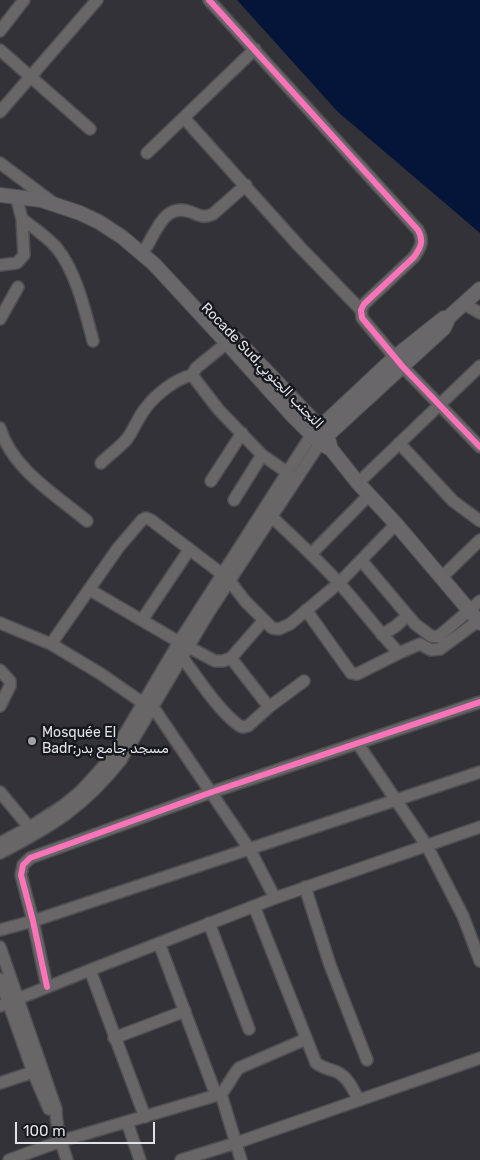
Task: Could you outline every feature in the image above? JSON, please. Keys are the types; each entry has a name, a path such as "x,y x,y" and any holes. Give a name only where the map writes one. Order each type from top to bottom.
{"main road":[{"name":"Rocade Sud,التجنب الجنوبي","path":"0,186 36,190 85,205 109,218 147,246 231,340 322,437 358,483 396,524 479,622"},
{"name":"Rocade Sud,التجنب الجنوبي","path":"0,195 16,196 55,204 99,222 122,237 154,264 231,340"},
{"path":"322,437 440,319 449,317 480,289"}],"street":[{"path":"0,31 24,0"},
{"path":"0,112 97,0"},
{"path":"209,0 418,230 422,237 420,249 414,257 368,298 361,310"},
{"path":"147,153 255,49"},
{"path":"0,50 90,129"},
{"path":"184,118 299,246 361,310 362,318 399,362 480,447"},
{"path":"0,163 55,204"},
{"path":"147,246 169,212 178,209 207,217 246,185"},
{"path":"0,265 17,263 24,255 22,219 16,196"},
{"path":"22,219 43,234 57,248 72,275 82,300 94,341"},
{"path":"0,319 18,286"},
{"path":"464,304 480,313"},
{"path":"101,463 125,441 136,427 145,409 167,387 181,378 192,375 196,368 231,340"},
{"path":"358,483 480,367"},
{"path":"192,375 218,409 262,455 288,473"},
{"path":"0,428 5,442 20,464 87,521"},
{"path":"211,480 242,434"},
{"path":"0,853 33,831 73,810 107,778 121,760 148,705 288,473 322,437"},
{"path":"226,577 271,516 322,437"},
{"path":"399,443 453,501 480,521"},
{"path":"234,500 262,455"},
{"path":"311,554 370,495"},
{"path":"271,516 339,583 399,653"},
{"path":"51,644 118,548 142,520 146,518 226,577 272,628 279,629 290,624 339,583 396,524"},
{"path":"441,578 480,540"},
{"path":"142,620 190,550"},
{"path":"361,560 407,616 431,636 438,637 480,601"},
{"path":"90,590 142,620 183,649 215,661 231,658 264,620"},
{"path":"306,610 351,673 357,674 420,644 431,650 440,649 479,622"},
{"path":"382,635 407,616"},
{"path":"0,623 51,644 148,705 212,792 250,850 276,898"},
{"path":"183,649 207,691 235,724 242,727 248,726 304,680"},
{"path":"231,658 269,707"},
{"path":"0,670 10,681 10,686 0,706"},
{"path":"47,987 21,875 23,865 30,858 212,792 480,702"},
{"path":"358,744 428,846 463,916 480,961"},
{"path":"0,930 250,850 480,772"},
{"path":"0,792 33,831"},
{"path":"9,1003 254,906 480,827"},
{"path":"0,843 33,831"},
{"path":"305,888 330,965 367,1060"},
{"path":"254,906 316,1063 323,1069 338,1072 348,1080 359,1100"},
{"path":"209,924 249,1029"},
{"path":"159,943 241,1160"},
{"path":"0,947 9,1003 56,1109 61,1141 67,1160"},
{"path":"90,970 145,1117"},
{"path":"0,979 33,1072 49,1108 56,1115"},
{"path":"114,1038 185,1011"},
{"path":"9,1160 61,1141 218,1095 226,1088 239,1068 306,1039"},
{"path":"181,1160 236,1143 480,1058"},
{"path":"0,1083 33,1072"},
{"path":"127,1122 140,1160"}],"water":[{"path":"237,0 480,0 480,233 338,112"}],"cycle path":[{"path":"209,0 418,230 421,241 414,257 364,304 361,310 362,318 403,367 480,447"},
{"path":"47,987 21,875 23,865 30,858 212,792 480,702"}],"place":[{"name":"Mosquée El Badr;مسجد جامع بدر","path":"32,741"}]}
